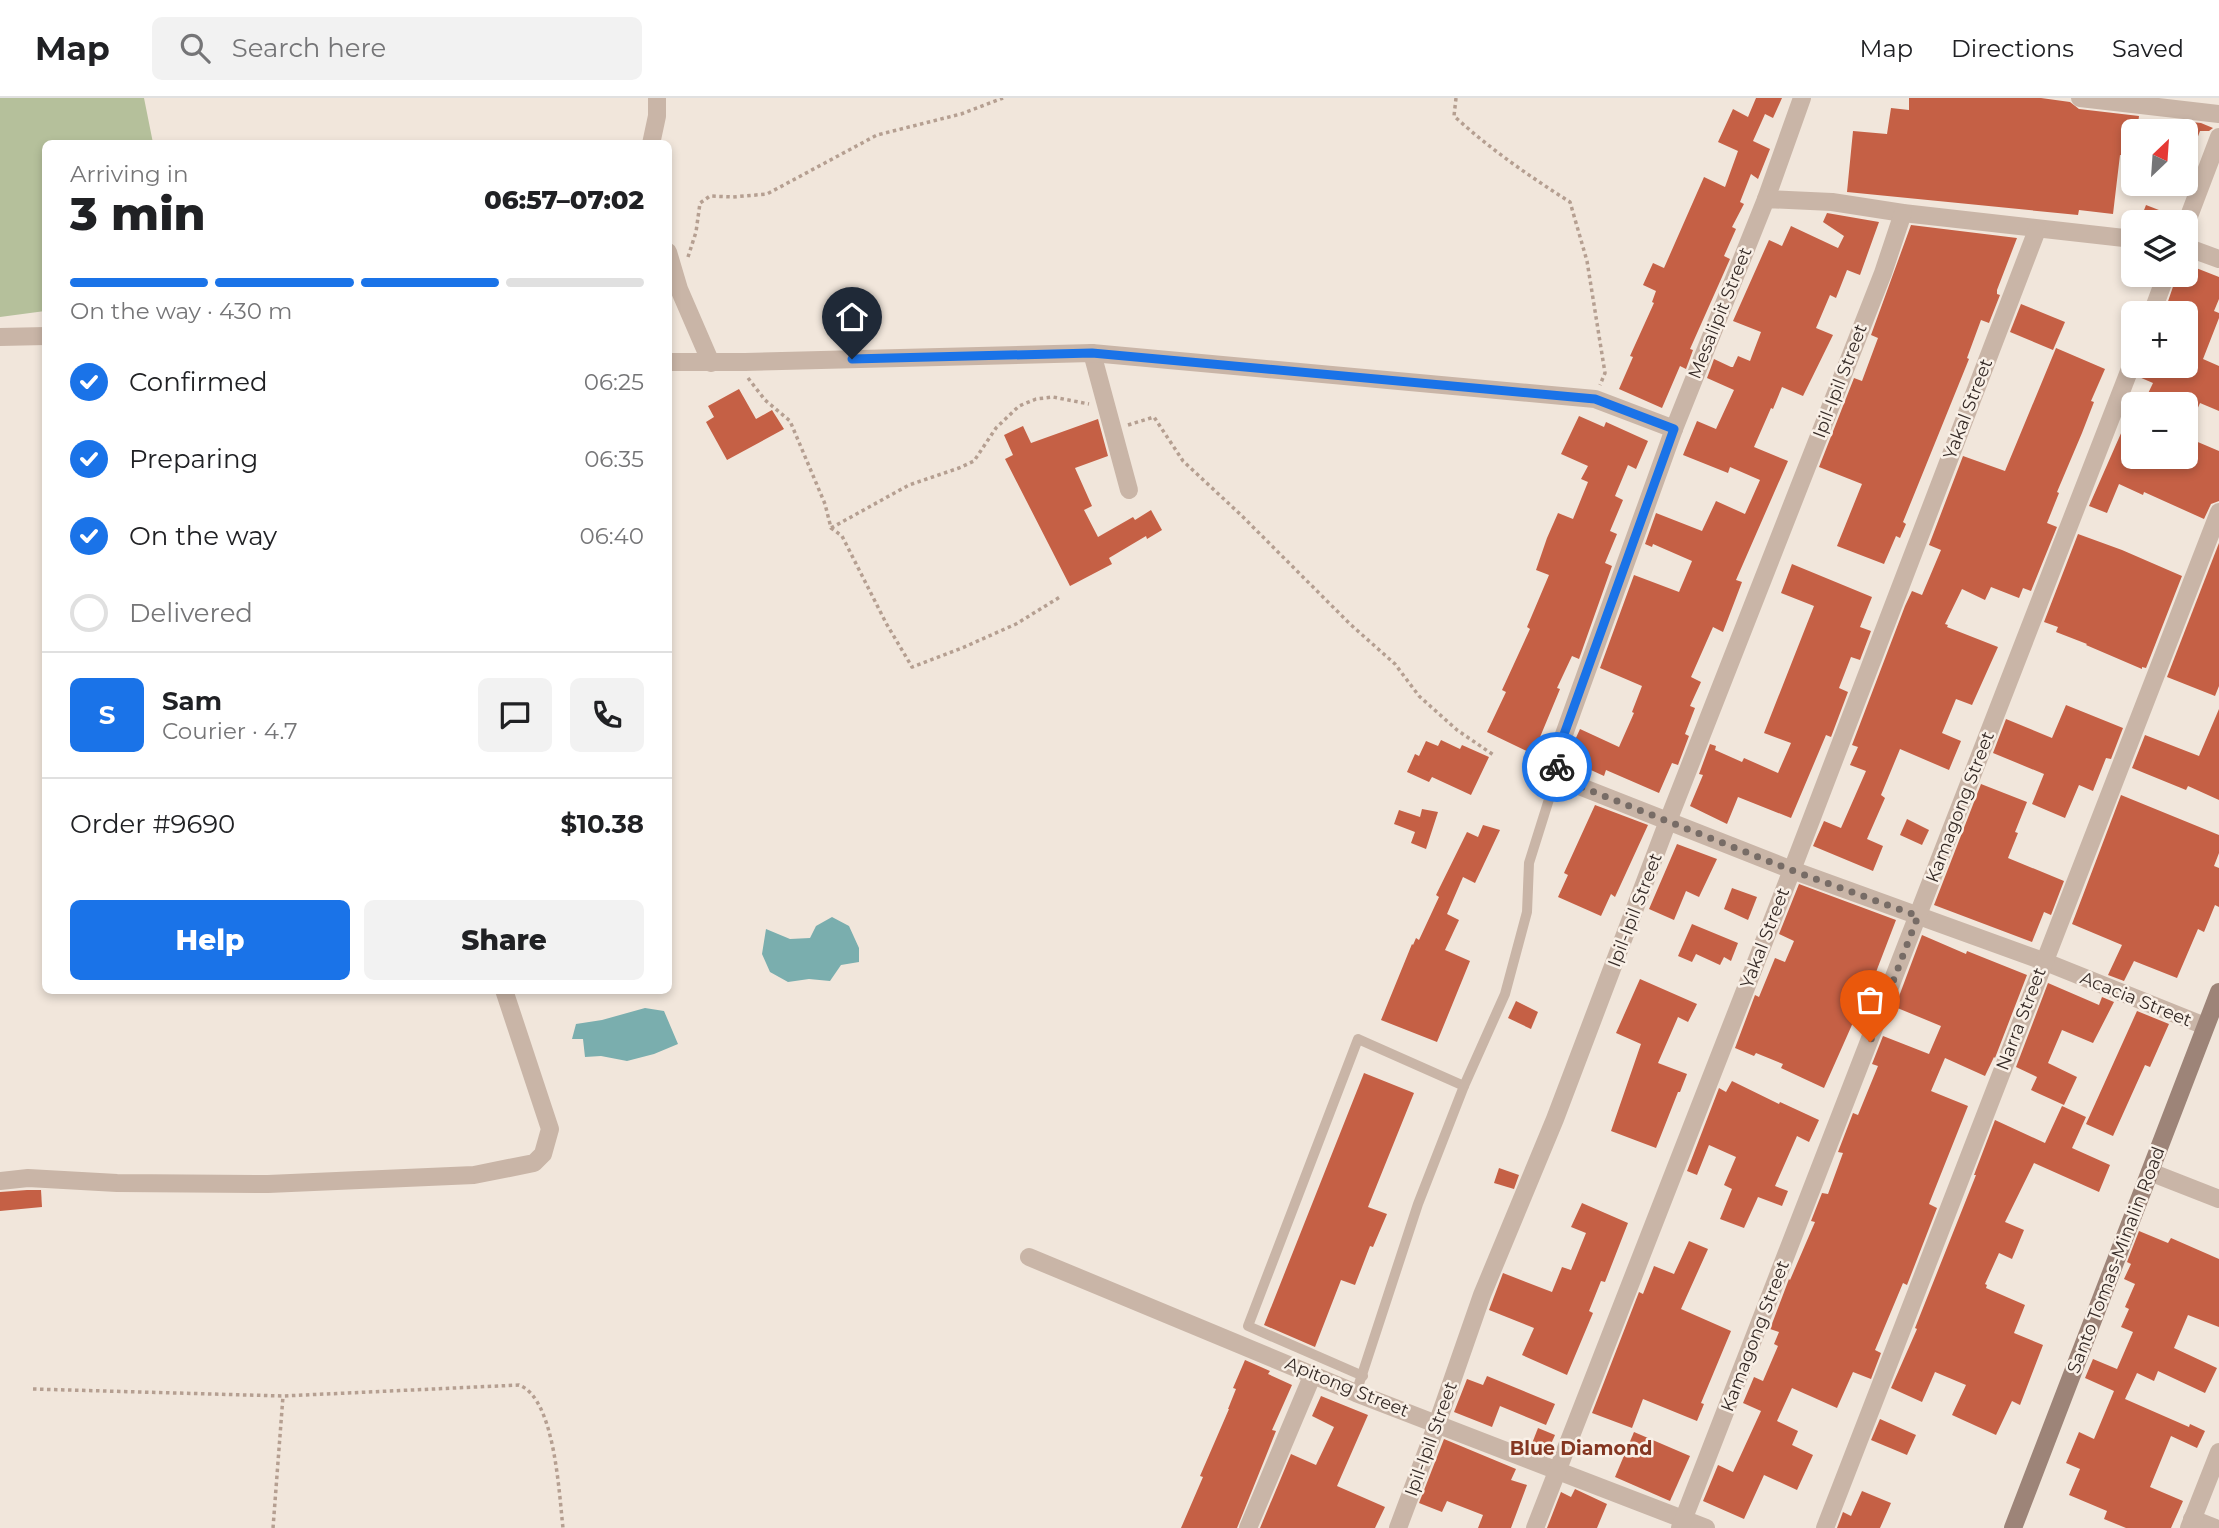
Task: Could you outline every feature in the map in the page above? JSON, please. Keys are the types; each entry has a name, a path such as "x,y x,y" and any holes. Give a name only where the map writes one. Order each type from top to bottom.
{"main road":[{"name":"Santo Tomas-Minalin Road","path":"2013,1528 2219,992"}],"street":[{"path":"652,140 657,116 657,98"},
{"name":"Mesalipit Street","path":"1556,777 1558,751 1674,429 1766,199 1802,98"},
{"path":"2080,98 2219,114"},
{"path":"2191,210 2219,137"},
{"path":"1766,199 1832,202 1903,214 2121,238"},
{"name":"Ipil-Ipil Street","path":"1398,1528 1482,1295 1555,1119 1668,821 1878,286 1903,214"},
{"name":"Yakal Street","path":"1535,1528 2037,230"},
{"path":"2198,251 2219,259"},
{"path":"672,265 679,289 711,363"},
{"path":"0,337 42,336"},
{"path":"1092,353 1129,491"},
{"path":"672,362 1092,353 1595,399 1674,429"},
{"name":"Kamagong Street","path":"1682,1524 2126,378"},
{"name":"Narra Street","path":"1825,1528 2219,512"},
{"name":"Acacia Street","path":"1556,777 1791,870 2043,961 2205,1026"},
{"path":"0,1181 28,1178 117,1183 268,1184 474,1175 534,1163 542,1154 550,1129 505,994"},
{"path":"2150,1172 2219,1199"},
{"name":"Apitong Street","path":"1029,1256 1356,1393 1557,1470 1682,1524 1706,1528"},
{"path":"1248,1528 1312,1374"},
{"path":"2215,1528 2191,1524 2219,1452"}],"lane":[{"path":"1356,1393 1418,1204 1464,1086 1505,994 1527,912 1529,863 1556,777"},
{"path":"1363,1376 1248,1326 1357,1039 1464,1086"}],"path":[{"path":"679,289 696,232 700,203 710,196 767,194 877,135 961,114 1003,98"},
{"path":"1455,98 1454,116 1480,141 1570,202 1587,261 1605,373 1595,399"},
{"path":"745,362 748,379 765,400 790,421 825,504 831,528 842,536 886,623 912,667 1016,624 1060,597"},
{"path":"831,528 909,485 974,461 996,428 1019,406 1036,399 1053,397 1107,408"},
{"path":"1113,430 1154,417 1183,461 1350,624 1395,663 1419,696 1457,730 1495,756"},
{"path":"33,1389 283,1396 519,1385 528,1388 545,1417 554,1459 563,1528"},
{"path":"273,1528 283,1396"}],"green space":[{"path":"0,98 144,98 152,140 42,140 42,311 0,317"}],"water":[{"path":"832,917 849,926 859,948 859,962 841,965 830,981 809,979 788,982 770,972 762,954 766,929 790,939 810,938 816,926"},
{"path":"645,1008 664,1011 678,1044 627,1061 601,1056 585,1057 583,1039 572,1039 576,1024"}],"building":[{"path":"1756,98 1782,98 1773,118 1765,114 1753,141 1770,149 1758,179 1751,174 1740,202 1744,204 1732,227 1736,229 1724,256 1730,259 1690,349 1693,350 1686,369 1680,366 1662,408 1619,389 1633,357 1630,356 1654,303 1652,302 1656,291 1643,285 1653,263 1664,268 1704,177 1725,187 1738,151 1718,142 1733,109 1748,117"},
{"path":"1909,98 2041,98 2070,102 2079,109 2139,116 2139,119 2121,119 2121,155 2113,214 2079,210 2078,215 1847,192 1853,131 1887,134 1891,108 1909,110"},
{"path":"2198,123 2213,128 2209,131 2200,131 2198,136"},
{"path":"2146,205 2159,210 2144,210"},
{"path":"1827,213 1879,222 1860,275 1847,270 1836,298 1830,295 1816,328 1833,335 1803,396 1782,387 1754,447 1788,461 1736,580 1742,582 1723,632 1713,627 1691,677 1701,682 1690,706 1695,708 1685,734 1689,736 1678,765 1672,763 1659,793 1606,770 1604,776 1569,760 1569,753 1580,729 1619,747 1634,713 1632,712 1642,686 1600,668 1634,575 1679,592 1692,561 1653,544 1652,547 1645,544 1656,513 1702,531 1716,501 1745,514 1760,480 1730,467 1728,473 1683,455 1697,421 1716,429 1734,390 1707,378 1714,359 1731,367 1738,356 1750,361 1761,332 1733,321 1769,240 1782,246 1791,226 1838,248 1844,236 1823,222"},
{"path":"1911,225 2017,238 1997,290 2000,295 1989,323 1981,320 1967,358 1969,359 1903,522 1906,524 1900,538 1896,536 1884,564 1837,546 1862,484 1819,467 1854,378 1862,381 1878,338 1871,335"},
{"path":"2198,269 2219,277 2219,299 2214,311 2219,313 2219,318 2203,359 2219,366 2219,411 2200,403 2198,408 2198,392 2149,392 2153,383 2141,378 2198,378 2198,301 2168,301 2173,287 2198,287"},
{"path":"2021,304 2065,322 2053,350 2010,332"},
{"path":"2056,348 2105,369 2057,492 2059,493 2047,523 2057,527 2031,591 2023,588 2019,598 1991,587 1985,600 1962,589 1945,624 1998,647 1972,705 1956,699 1942,733 1961,741 1949,770 1900,749 1881,795 1885,798 1867,839 1883,846 1873,871 1813,846 1824,821 1841,828 1866,771 1850,765 1858,747 1852,745 1905,606 1912,591 1922,595 1941,550 1929,545 1963,456 2005,471"},
{"path":"739,389 756,419 772,410 784,429 727,460 706,422 714,417 708,406"},
{"path":"1579,416 1604,427 1606,422 1648,441 1636,469 1628,465 1615,496 1623,500 1610,531 1617,534 1605,563 1612,566 1579,659 1572,656 1557,688 1560,689 1533,754 1487,732 1506,692 1502,690 1530,629 1527,627 1549,575 1536,570 1547,538 1558,513 1573,519 1588,482 1581,479 1588,466 1561,454"},
{"path":"1098,419 1108,456 1075,468 1092,506 1084,510 1098,537 1151,510 1162,530 1147,539 1146,536 1109,558 1112,564 1070,586 1005,459 1013,455 1004,435 1023,426 1031,443"},
{"path":"2121,433 2121,469 2198,469 2198,442 2219,451 2219,501 2211,504 2204,519 2144,492 2143,495 2119,484 2107,513 2089,506"},
{"path":"2078,534 2182,576 2146,668 2142,669 2056,632 2058,627 2044,622"},
{"path":"2219,543 2219,686 2215,696 2167,677"},
{"path":"1792,564 1872,597 1860,627 1871,631 1860,660 1851,657 1839,688 1848,692 1831,737 1826,735 1791,818 1738,797 1727,824 1690,806 1703,775 1699,774 1710,744 1716,746 1715,750 1742,762 1744,758 1778,773 1791,743 1764,733 1814,606 1781,593"},
{"path":"2066,705 2123,728 2111,759 2106,758 2093,791 2079,785 2065,818 2032,804 2044,774 1993,753 2006,719 2052,738"},
{"path":"2219,709 2219,800 2188,786 2186,790 2132,768 2145,735 2199,756"},
{"path":"1441,740 1460,749 1462,745 1489,757 1471,795 1432,777 1429,782 1407,772 1415,754 1419,756 1426,741 1438,746"},
{"path":"1981,784 2027,802 2008,858 2064,881 2051,915 2044,912 2032,942 1934,905"},
{"path":"2121,795 2219,835 2219,853 2214,866 2219,868 2219,907 2215,905 2204,932 2198,929 2177,978 2134,961 2124,981 2108,975 2122,945 2072,924"},
{"path":"1595,805 1648,825 1615,897 1611,894 1601,916 1558,897 1568,875 1564,873"},
{"path":"1422,809 1438,812 1426,849 1411,843 1415,832 1394,824 1399,810 1420,817"},
{"path":"1907,819 1929,830 1922,845 1900,835"},
{"path":"1483,825 1500,830 1475,883 1463,877 1447,914 1459,920 1445,950 1470,961 1437,1042 1381,1020 1412,944 1416,938 1419,940 1439,897 1436,895 1467,832 1478,837"},
{"path":"1677,844 1717,859 1699,897 1686,891 1674,920 1649,909"},
{"path":"1799,884 1896,920 1858,1019 1855,1018 1824,1088 1781,1068 1783,1064 1735,1048 1755,995 1759,997 1775,958 1785,962 1794,941 1779,934"},
{"path":"1732,888 1757,897 1748,920 1724,909"},
{"path":"1692,924 1738,943 1731,961 1724,957 1720,965 1696,954 1692,962 1678,956"},
{"path":"1922,935 2027,975 1995,1058 1985,1076 1945,1058 1931,1091 1968,1106 1929,1204 1937,1208 1907,1285 1903,1283 1875,1350 1881,1353 1871,1379 1853,1372 1837,1408 1792,1388 1777,1421 1798,1431 1792,1445 1813,1455 1797,1490 1764,1475 1744,1519 1703,1501 1718,1465 1733,1472 1761,1411 1743,1403 1754,1377 1763,1381 1778,1346 1774,1344 1779,1332 1770,1329 1815,1222 1811,1221 1822,1193 1828,1194 1843,1153 1838,1152 1853,1113 1858,1115 1878,1066 1872,1064 1883,1036 1929,1054 1941,1026 1895,1007"},
{"path":"1640,979 1697,1004 1688,1022 1678,1017 1658,1063 1687,1074 1656,1148 1611,1131 1641,1044 1616,1033"},
{"path":"2048,983 2099,1005 2102,997 2114,1002 2093,1043 2062,1030 2048,1063 2077,1077 2064,1105 2031,1090 2037,1077 2016,1067"},
{"path":"1516,1001 1538,1012 1531,1029 1508,1018"},
{"path":"2137,1011 2169,1024 2150,1067 2145,1065 2113,1136 2086,1124"},
{"path":"1364,1073 1414,1093 1368,1207 1387,1214 1373,1247 1370,1246 1355,1285 1341,1280 1315,1347 1264,1325"},
{"path":"1732,1081 1819,1120 1809,1142 1797,1136 1775,1186 1788,1191 1782,1206 1758,1197 1744,1228 1720,1219 1732,1189 1724,1185 1736,1157 1709,1145 1697,1175 1687,1171 1719,1088 1726,1092"},
{"path":"2062,1106 2086,1117 2072,1148 2110,1165 2099,1192 2034,1163 2005,1222 2024,1230 2012,1259 1999,1253 1985,1284 1986,1288 2025,1305 2014,1333 2043,1345 2020,1405 2012,1401 1996,1435 1952,1415 1966,1385 1935,1372 1922,1402 1891,1388 1917,1329 1915,1328 1995,1120 2045,1143"},
{"path":"1499,1168 1519,1175 1514,1189 1494,1183"},
{"path":"41,1190 42,1207 0,1211 0,1192"},
{"path":"1582,1203 1628,1223 1605,1282 1601,1281 1589,1311 1593,1313 1567,1375 1522,1355 1534,1328 1489,1310 1503,1273 1552,1292 1562,1267 1571,1270 1586,1233 1571,1227"},
{"path":"2139,1231 2168,1243 2171,1238 2219,1259 2219,1327 2188,1315 2174,1348 2217,1368 2205,1393 2158,1371 2154,1381 2137,1373 2125,1399 2189,1427 2190,1424 2205,1431 2197,1448 2171,1436 2150,1487 2183,1501 2171,1528 2126,1528 2104,1519 2107,1511 2069,1495 2080,1469 2066,1463 2079,1432 2094,1439 2114,1391 2085,1378 2093,1359 2117,1369 2133,1332 2121,1327 2129,1309 2125,1307 2135,1284 2124,1279 2131,1264 2127,1262"},
{"path":"1689,1241 1708,1249 1681,1309 1731,1331 1701,1403 1704,1404 1697,1421 1643,1399 1632,1428 1592,1413 1639,1292 1643,1294 1654,1266 1674,1274"},
{"path":"1245,1360 1292,1385 1272,1430 1276,1431 1237,1528 1181,1528 1229,1409 1236,1389 1233,1388"},
{"path":"1487,1376 1555,1404 1546,1425 1500,1406 1492,1427 1454,1412 1467,1379 1483,1385"},
{"path":"1321,1396 1368,1415 1337,1486 1385,1507 1375,1528 1260,1528 1291,1454 1316,1465 1334,1427 1312,1416"},
{"path":"1880,1419 1916,1435 1907,1455 1871,1440"},
{"path":"1538,1428 1555,1435 1547,1453 1531,1446"},
{"path":"1634,1432 1690,1456 1670,1501 1615,1477"},
{"path":"1444,1439 1516,1469 1511,1480 1527,1485 1511,1528 1478,1528 1483,1515 1447,1501 1442,1512 1419,1503"},
{"path":"1575,1489 1607,1504 1597,1528 1547,1528 1561,1492 1571,1497"},
{"path":"1862,1491 1891,1503 1880,1528 1837,1528 1843,1512 1851,1516"}],"way so far":[{"path":"1557,767 1556,777 1791,870 1918,916 1870,1042"}],"district":[{"name":"Blue Diamond","path":"1581,1448"}],"route":[{"path":"852,359 1092,353 1595,399 1674,429 1558,751 1557,767"}]}
